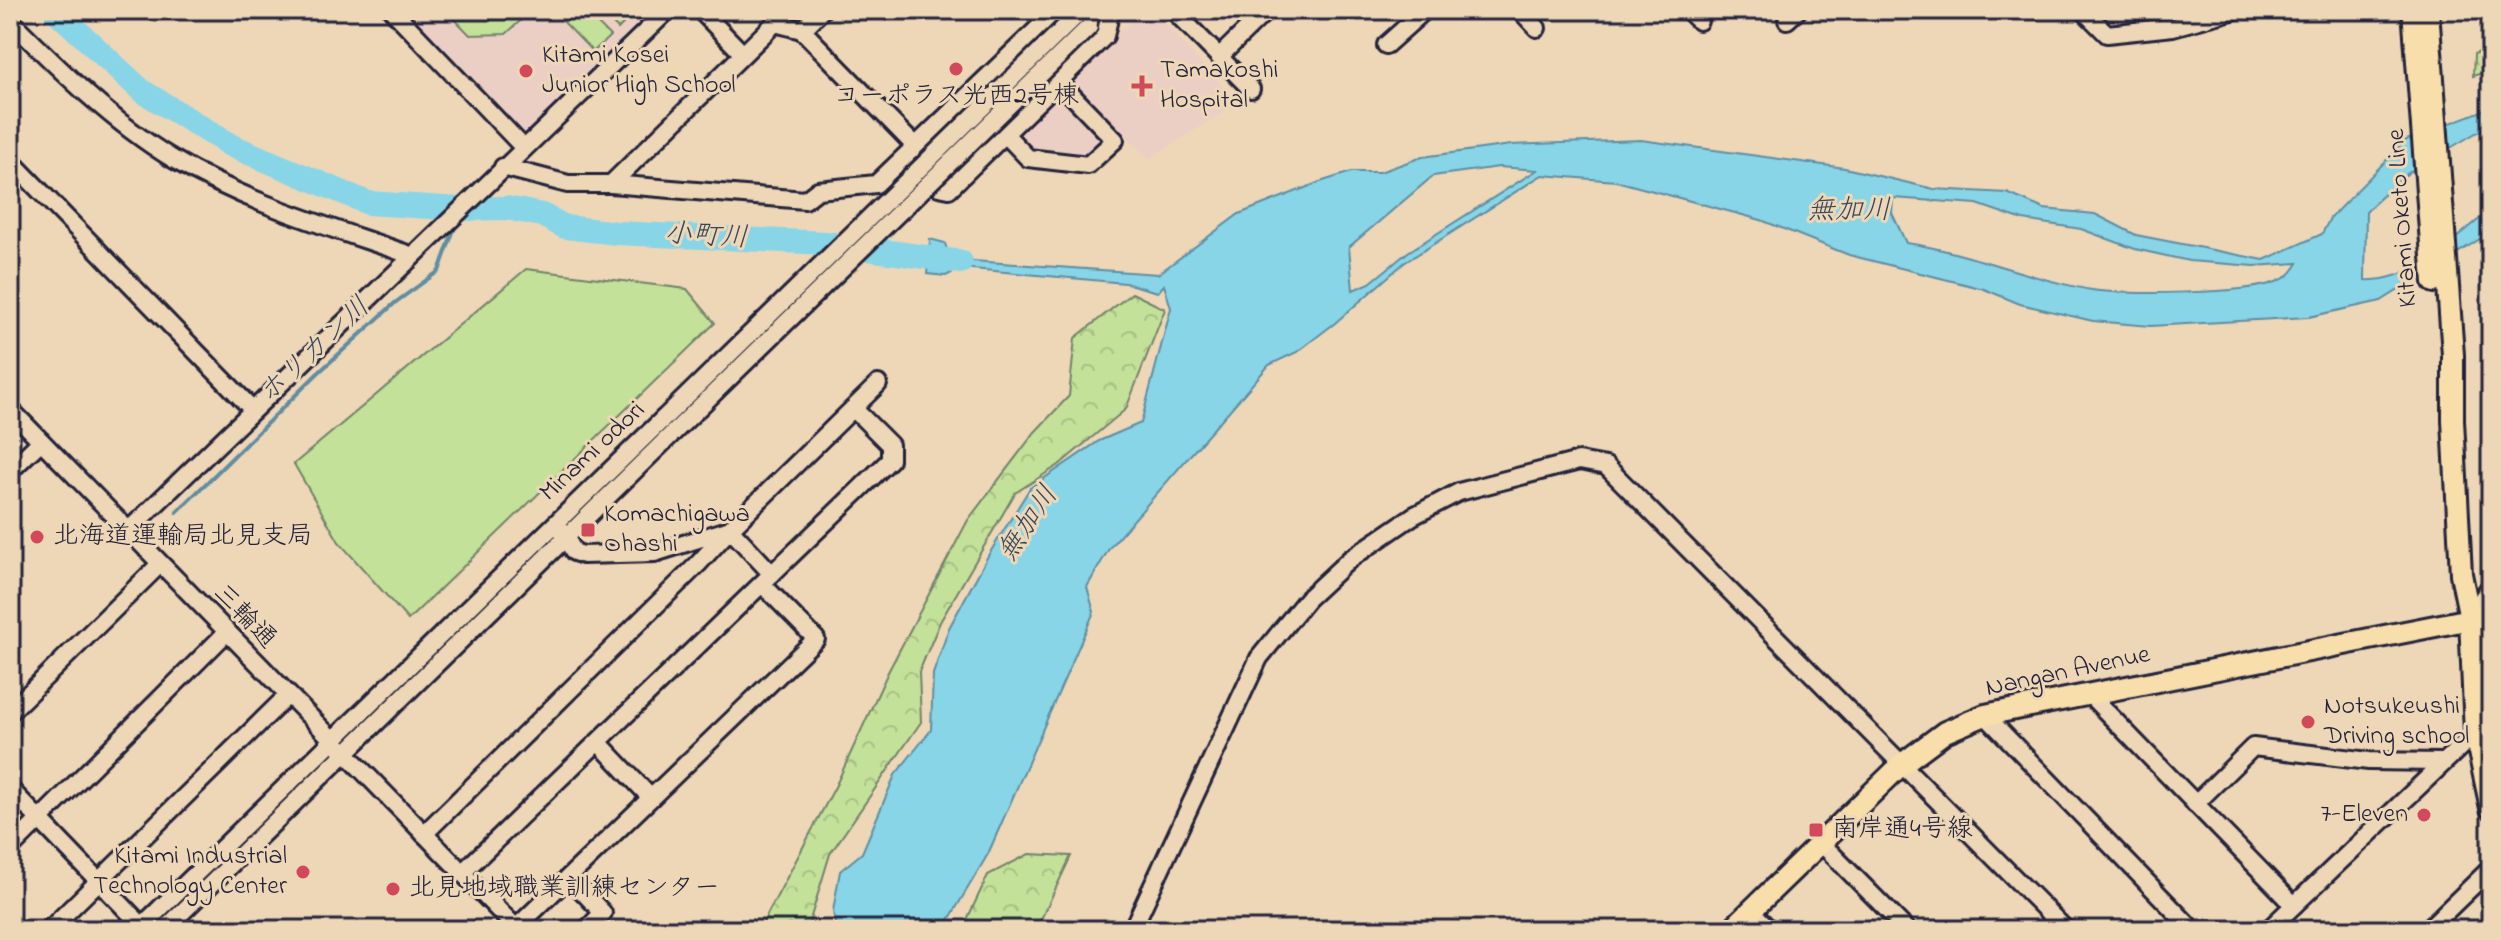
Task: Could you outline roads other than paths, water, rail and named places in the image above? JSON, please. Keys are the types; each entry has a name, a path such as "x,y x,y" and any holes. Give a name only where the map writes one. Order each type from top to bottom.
{"main road":[{"name":"Kitami Oketo Line","path":"2413,10 2453,420 2461,574 2481,616 2475,733 2491,808"},
{"name":"Kitami Oketo Line","path":"2428,10 2446,356"},
{"name":"Nangan Avenue","path":"1731,930 1902,764 1945,732 1985,715 2481,616"}],"street":[{"path":"392,10 524,148"},
{"path":"128,531 416,249 668,10"},
{"path":"700,10 743,54"},
{"path":"802,30 822,10"},
{"path":"498,172 568,184 611,184 805,200 818,190 876,184 1057,10"},
{"path":"611,184 775,23 802,30 911,151 939,187 949,189 1105,36 1108,10"},
{"name":"Minami odori","path":"164,930 566,535 668,426 1083,17 1108,10"},
{"path":"1173,10 1251,89"},
{"path":"1219,57 1267,10"},
{"path":"1386,45 1425,10"},
{"path":"1520,10 1537,28"},
{"path":"2083,10 2107,34 2173,27 2236,10"},
{"path":"10,20 79,87 172,158 265,204 416,249"},
{"path":"1005,134 1028,158 1088,165 1115,140 1059,82"},
{"path":"10,160 253,410"},
{"path":"424,834 878,384"},
{"name":"三輪通","path":"10,409 517,929"},
{"path":"462,873 890,460 890,445 854,409"},
{"name":"Minami odori","path":"142,929 555,522 668,426"},
{"path":"10,471 41,441"},
{"path":"1132,930 1259,658 1307,599 1350,559 1413,516 1459,492 1579,461 1606,466 2066,930"},
{"path":"555,522 574,552 615,555 655,553 730,529"},
{"path":"517,929 816,639 730,529"},
{"path":"10,712 160,564"},
{"path":"2481,616 2491,585"},
{"path":"10,849 226,633"},
{"path":"2088,693 2294,905"},
{"path":"49,930 287,696"},
{"path":"1985,715 2193,930"},
{"path":"2268,930 2441,762 2475,733"},
{"path":"599,743 651,798"},
{"path":"2195,804 2253,747 2369,761 2441,762"},
{"path":"10,789 142,929"},
{"path":"1820,842 1907,930"},
{"path":"2427,930 2491,868"},
{"path":"569,877 603,913 586,930"},
{"path":"1751,911 1770,930"}],"water":[{"name":"無加川","path":"2491,103 2491,124 2408,173 2366,211 2365,280 2383,279 2417,266 2491,210 2491,232 2381,301 2309,317 2150,326 2093,321 2020,304 1984,289 1849,255 1761,220 1616,181 1542,175 1404,263 1297,352 1269,365 1110,547 1087,587 1094,612 988,854 943,930 836,930 833,911 840,871 862,853 895,775 931,730 933,674 949,628 989,554 1030,488 1099,441 1141,423 1171,308 1164,285 1158,292 1125,283 961,268 946,276 927,274 930,239 945,243 948,254 958,260 1158,274 1239,214 1351,172 1380,172 1422,157 1511,145 1641,140 1845,168 1934,189 2007,193 2044,209 2095,214 2136,235 2264,260 2322,234 2330,218 2406,140 2482,111","holes":["1499,167 1537,170 1408,252 1370,283 1353,290 1349,247 1433,176","1893,198 1977,204 2023,220 2081,229 2135,249 2189,261 2255,266 2298,263 2289,275 2280,280 2239,289 2157,293 2092,290 1906,243 1892,213"]}],"waterway":[{"name":"小町川","path":"55,10 142,91 232,146 368,203 460,209 507,208 542,215 565,227 617,233 825,243 961,262"},
{"name":"ホリカン川","path":"177,512 317,374 396,302 439,271 457,221"}],"place":[{"name":"コーポラス光西2号棟","path":"956,69"},
{"name":"Kitami Kosei Junior High School","path":"526,71"},
{"name":"Tamakoshi Hospital","path":"1142,86"},
{"name":"Komachigawa Ohashi","path":"588,530"},
{"name":"北海道運輸局北見支局","path":"37,537"},
{"name":"Notsukeushi Driving school","path":"2308,722"},
{"name":"7-Eleven","path":"2424,815"},
{"name":"南岸通4号線","path":"1816,830"},
{"name":"Kitami Industrial Technology Center","path":"303,872"},
{"name":"北見地域職業訓練センター","path":"393,889"}]}
